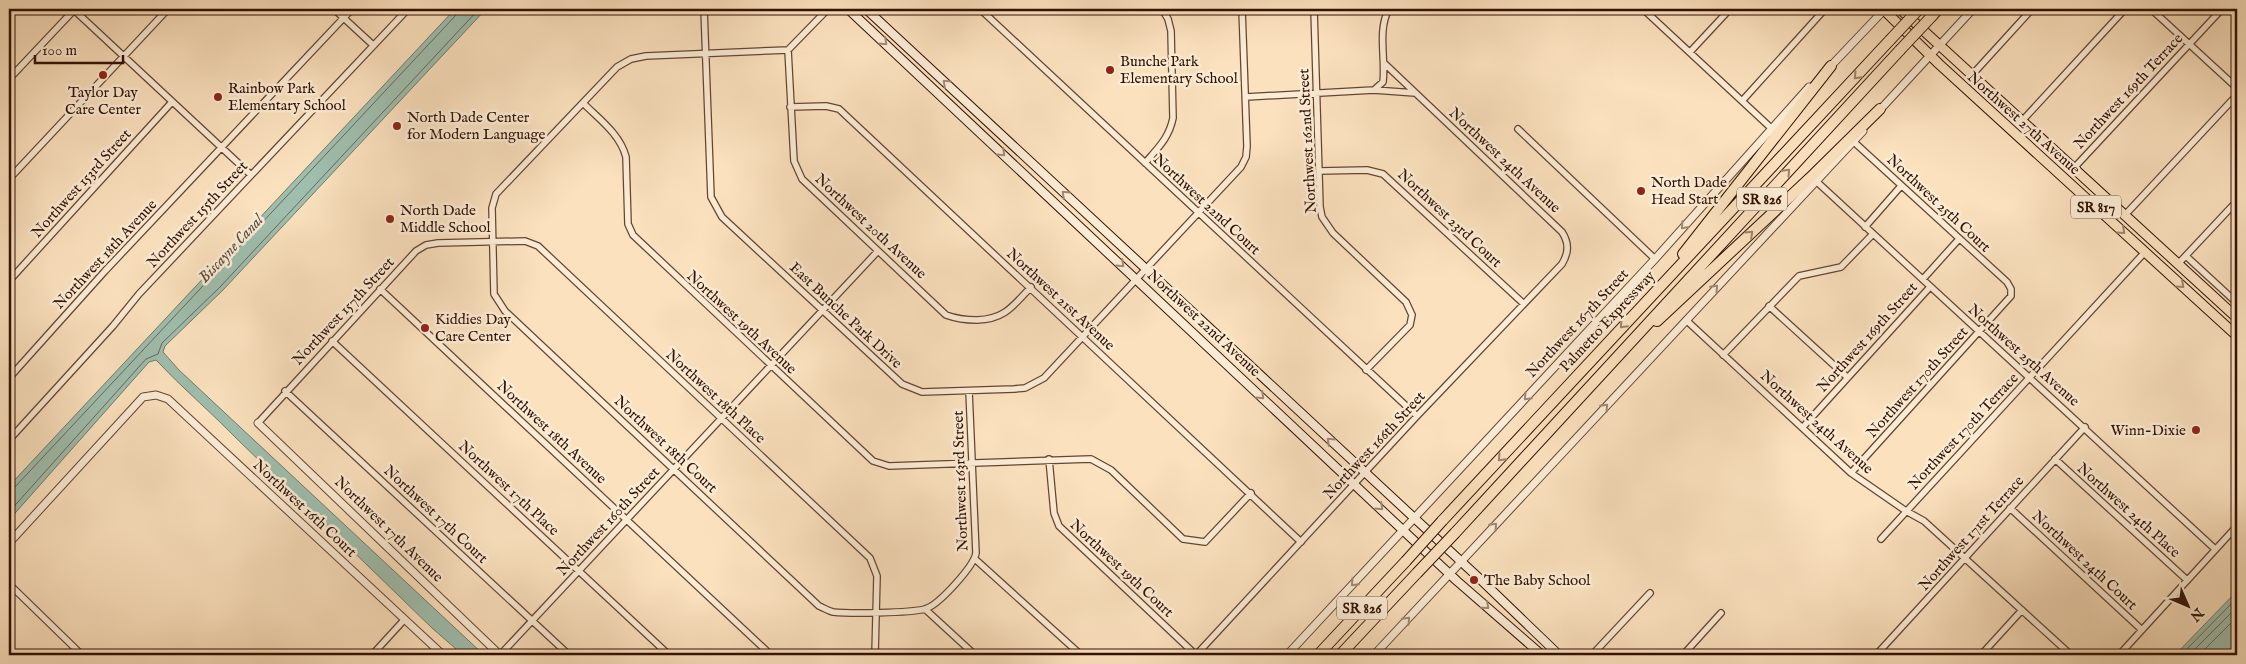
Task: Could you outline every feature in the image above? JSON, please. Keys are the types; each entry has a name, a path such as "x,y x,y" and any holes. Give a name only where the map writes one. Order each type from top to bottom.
{"highway":[{"name":"Palmetto Expressway","path":"1318,655 1656,289 1919,9"},
{"name":"Palmetto Expressway","path":"1340,655 1455,533 1935,12"},
{"path":"1656,289 1831,66"},
{"path":"1623,349 1658,320 1803,185 1880,109"}],"main road":[{"name":"Northwest 22nd Avenue","path":"848,9 1450,574 1542,655"},
{"name":"Northwest 22nd Avenue","path":"866,9 1559,655"},
{"name":"Northwest 27th Avenue","path":"1884,9 1929,54 2237,335"},
{"name":"Northwest 27th Avenue","path":"1900,9 2237,318"},
{"path":"2047,162 2065,169 2074,168"},
{"path":"2068,181 2074,178 2093,186"},
{"path":"2145,252 2155,252 2175,261"}],"street":[{"path":"9,79 74,9 251,175"},
{"path":"9,179 168,9"},
{"path":"334,9 374,45"},
{"name":"Northwest 18th Avenue","path":"9,378 105,271 352,9"},
{"name":"Northwest 155th Street","path":"9,440 113,326 139,294 408,9"},
{"name":"East Bunche Park Drive","path":"704,9 711,197 716,208 722,217 902,384 922,392 1014,389 1034,384 1054,368 1241,167 1246,157 1246,97 1242,9"},
{"path":"492,242 492,208 496,194 617,67 631,59 646,56 788,50 828,9"},
{"name":"Northwest 22nd Court","path":"980,9 1417,416"},
{"path":"1145,163 1165,141 1171,130 1173,118 1171,31 1168,19 1162,9"},
{"name":"Northwest 162nd Street","path":"1314,9 1320,206 1322,217 1327,226 1406,302 1412,315 1410,325 1366,370"},
{"path":"1389,9 1383,21 1385,64 1383,79 1389,90"},
{"path":"1643,9 1771,128"},
{"path":"1690,52 1730,9"},
{"path":"1742,101 1825,9"},
{"name":"Northwest 167th Street","path":"1287,655 1655,259 1771,128 1884,9"},
{"path":"1374,655 1854,142 1880,109 1972,9"},
{"path":"1972,75 2032,9"},
{"path":"2022,121 2125,9"},
{"path":"2151,9 2237,88"},
{"name":"Northwest 169th Terrace","path":"2074,168 2222,9"},
{"name":"Northwest 20th Avenue","path":"788,50 794,162 802,179 946,315 964,320 991,320 1008,311 1031,287"},
{"name":"Northwest 24th Avenue","path":"1385,64 1562,232 1566,238 1568,250"},
{"path":"1374,90 1383,79 1393,72"},
{"path":"1402,91 1406,84"},
{"path":"1246,97 1374,90 1415,93"},
{"path":"2125,215 2237,95"},
{"name":"Northwest 153rd Street","path":"9,281 172,102"},
{"name":"Northwest 19th Avenue","path":"583,103 619,139 624,147 628,224 633,235 873,461 889,466 971,462"},
{"name":"Northwest 21st Avenue","path":"790,106 826,106 839,109 1251,493 1301,542"},
{"path":"1518,129 1655,259"},
{"name":"Northwest 25th Court","path":"1854,142 2007,282"},
{"name":"Northwest 23rd Court","path":"1319,171 1367,170 1383,174 1524,304"},
{"name":"Northwest 25th Avenue","path":"1816,181 2215,548"},
{"path":"1865,227 1901,186"},
{"path":"2175,261 2186,256 2236,204"},
{"path":"1723,355 1799,276 1841,267 1873,234"},
{"name":"Northwest 169th Street","path":"1923,279 1959,239"},
{"name":"Northwest 18th Place","path":"492,242 525,241 538,246 870,558 877,576 877,612"},
{"name":"Northwest 157th Street","path":"258,423 285,391 416,251 426,245 492,242"},
{"name":"Northwest 18th Court","path":"492,242 494,294 505,311 819,606 841,613 877,612"},
{"name":"Northwest 166th Street","path":"1196,655 1366,474 1417,416 1562,264 1568,250"},
{"name":"Northwest 160th Street","path":"500,655 878,251"},
{"name":"Northwest 170th Terrace","path":"1881,539 2145,252"},
{"path":"2186,256 2237,303"},
{"name":"Northwest 170th Street","path":"1851,473 2011,296 2011,289 2007,282"},
{"name":"Northwest 169th Street","path":"1803,427 1930,286"},
{"name":"Northwest 18th Avenue","path":"380,289 771,655"},
{"path":"1769,306 1847,377"},
{"name":"Northwest 24th Avenue","path":"1686,320 1851,473 1906,511 1924,521 1966,557 2072,655"},
{"name":"Northwest 17th Place","path":"332,341 669,655"},
{"name":"Northwest 17th Court","path":"285,391 569,655"},
{"name":"Northwest 163rd Street","path":"925,609 935,604 975,559 969,391"},
{"name":"Northwest 16th Court","path":"9,543 144,397 156,395 168,399 442,655"},
{"name":"Northwest 17th Avenue","path":"258,423 500,655"},
{"name":"Northwest 171st Terrace","path":"1876,655 2085,427"},
{"name":"Northwest 19th Court","path":"1049,459 1054,513 1059,526 1196,655"},
{"path":"971,462 1091,459 1104,464 1183,539 1205,542 1251,493"},
{"name":"Northwest 24th Place","path":"2055,459 2187,580"},
{"name":"Northwest 24th Court","path":"2010,508 2142,630"},
{"path":"2119,655 2237,526"},
{"path":"975,559 982,563 1081,655"},
{"path":"9,584 82,655"},
{"path":"1592,655 1650,593"},
{"path":"875,655 877,612 925,609 975,655"},
{"path":"1981,655 2022,610"},
{"path":"1683,655 1721,614"},
{"path":"372,655 404,620"}],"water":[{"path":"455,9 486,9 223,290 165,346 163,352 179,370 484,655 463,655 432,628 156,360 149,362 9,520 9,486"},
{"path":"2237,591 2237,655 2175,655"}],"place":[{"name":"Bunche Park Elementary School","path":"1110,70"},
{"name":"Taylor Day Care Center","path":"103,75"},
{"name":"Rainbow Park Elementary School","path":"218,97"},
{"name":"North Dade Center for Modern Language","path":"397,126"},
{"name":"North Dade Head Start","path":"1641,191"},
{"name":"North Dade Middle School","path":"390,219"},
{"name":"Kiddies Day Care Center","path":"425,328"},
{"name":"Winn-Dixie","path":"2196,430"},
{"name":"The Baby School","path":"1474,580"}],"water label":[{"name":"Biscayne Canal","path":"230,248"}]}
